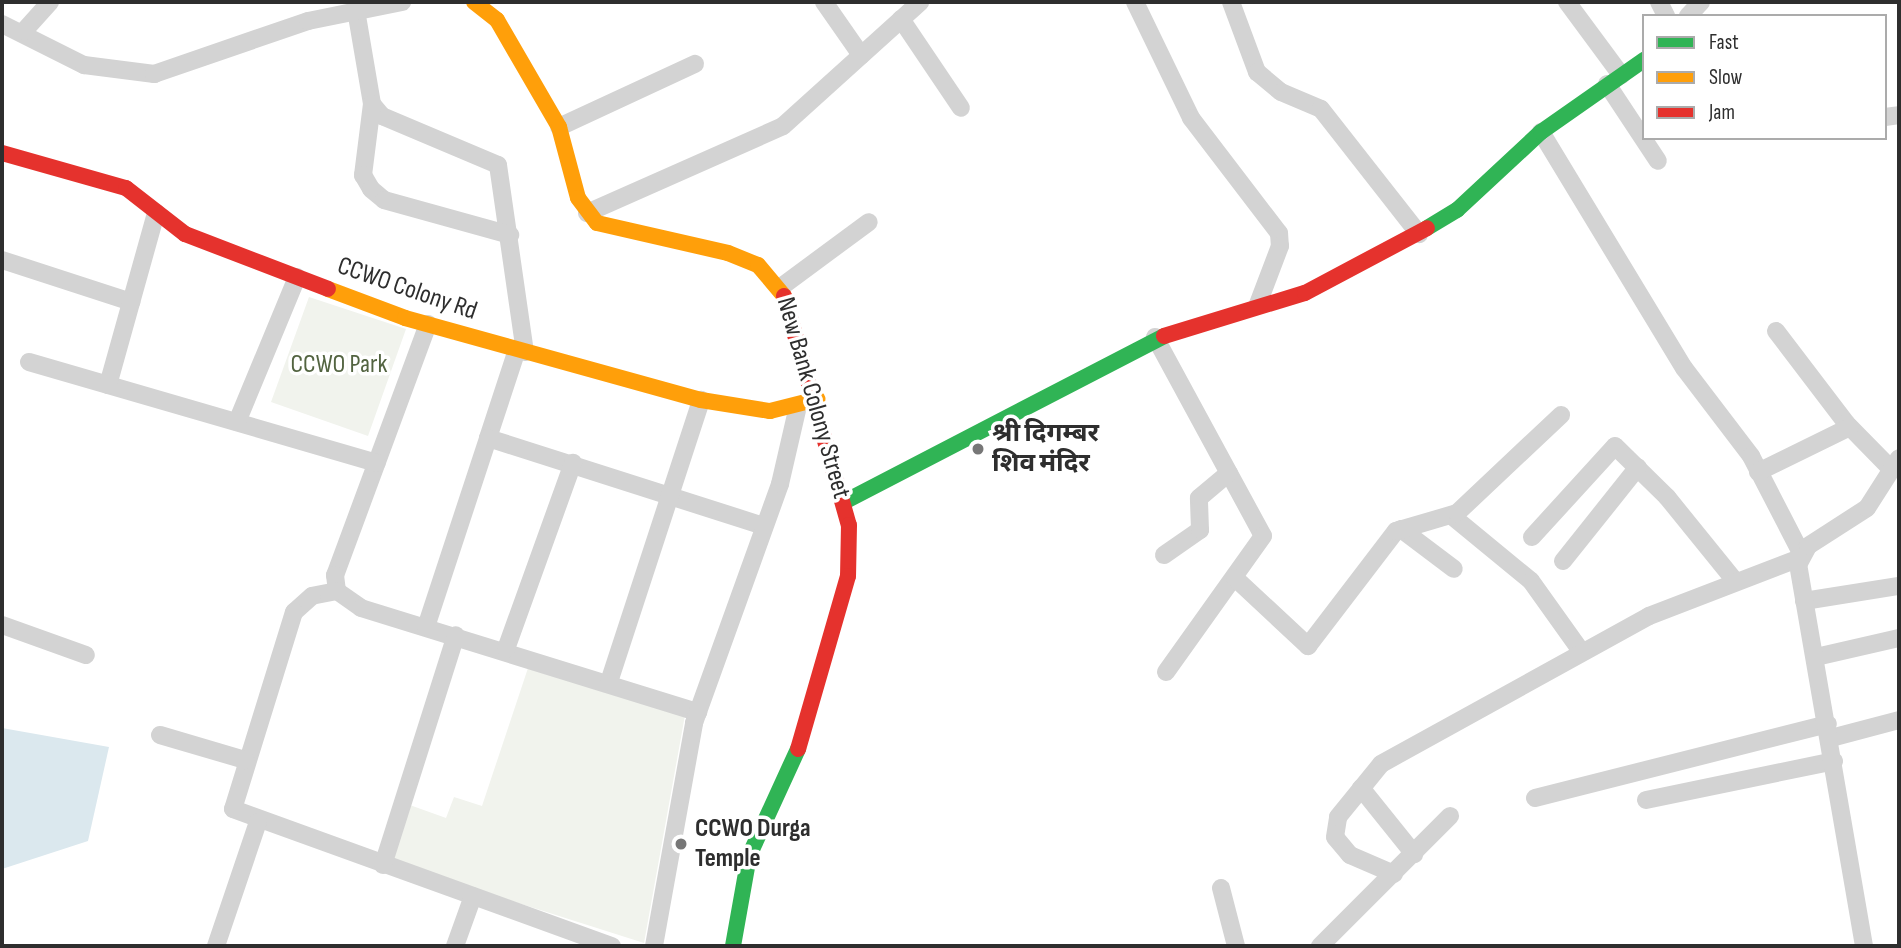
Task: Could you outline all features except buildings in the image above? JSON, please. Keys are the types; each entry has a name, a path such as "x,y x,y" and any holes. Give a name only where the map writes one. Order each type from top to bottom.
{"street":[{"path":"24,31 50,2"},
{"path":"2,24 24,31 84,65 154,74 356,10 402,2"},
{"path":"474,2 497,20 559,127 587,213 771,133 920,2"},
{"path":"824,2 861,55"},
{"path":"1135,2 1191,118 1279,233 1278,254 1258,304"},
{"path":"1231,2 1257,72 1281,92 1321,108 1419,234"},
{"path":"1567,2 1642,131"},
{"path":"356,10 372,104 363,175 370,189 384,200 510,235"},
{"path":"901,19 961,107"},
{"path":"844,502 1040,404 1155,337 1258,304 1306,293 1419,234 1457,210 1541,132 1642,61"},
{"path":"559,127 695,64"},
{"path":"372,104 395,124 498,165 510,235 521,351 488,438 426,626"},
{"path":"1541,132 1684,368 1758,472 1800,556 1804,601 1830,731 1864,946"},
{"path":"1647,140 1658,161"},
{"name":"CCWO Colony Rd","path":"2,153 127,188 185,234 428,324 701,401 770,411 817,399"},
{"path":"107,385 156,213"},
{"name":"New Bank Colony Street","path":"587,213 610,231 728,253 758,265 781,287 817,399 844,502 851,562 828,660 801,749 749,856 733,946"},
{"path":"781,287 869,222"},
{"path":"2,260 131,302"},
{"path":"237,422 297,277"},
{"path":"337,591 335,575 428,324"},
{"path":"1394,874 1337,844 1338,817 1381,764 1419,738 1581,651 1735,581 1800,556 1854,520 1896,464 1850,427 1776,331"},
{"path":"1155,337 1263,536 1166,672"},
{"path":"29,362 377,463"},
{"path":"609,682 701,401"},
{"path":"654,946 698,712 764,526 798,405"},
{"path":"1235,578 1308,646 1401,529 1452,516 1561,415"},
{"path":"1758,472 1850,427"},
{"path":"488,438 671,492 764,526"},
{"path":"1532,537 1608,449 1621,450 1735,581"},
{"path":"506,649 573,463"},
{"path":"1563,561 1637,467"},
{"path":"1164,555 1200,530 1199,498 1228,474"},
{"path":"1452,516 1531,581 1581,651"},
{"path":"1401,529 1454,569"},
{"path":"1804,601 1899,586"},
{"path":"612,946 237,814 231,803 294,612 312,596 337,591 361,608 506,649 698,712"},
{"path":"2,625 86,655"},
{"path":"383,865 456,635"},
{"path":"1816,657 1899,638"},
{"path":"1535,798 1830,731 1899,720"},
{"path":"160,735 245,760"},
{"path":"1646,800 1835,761"},
{"path":"1362,788 1414,853"},
{"path":"1320,946 1450,816"},
{"path":"216,946 258,822"},
{"path":"1221,888 1236,946"},
{"path":"455,946 474,896"}],"green space":[{"name":"CCWO Park","path":"309,297 406,329 368,436 271,402"},
{"path":"529,665 685,715 644,943 390,862 407,804 446,818 454,797 482,806"}],"shaded area":[{"path":"2,728 109,747 88,841 2,869"}],"traffic: fast":[{"path":"1427,228 1457,210 1541,132 1642,61"},
{"path":"844,502 1164,336"},
{"path":"733,946 749,856 798,749"}],"traffic: slow":[{"path":"474,2 497,20 559,127 578,198 597,223 728,253 758,265 784,296"},
{"path":"328,289 405,318 701,400 770,411 817,399"}],"traffic: jam":[{"path":"2,153 126,188 185,234 328,289"},
{"path":"1164,336 1305,293 1427,228"},
{"path":"784,296 849,525 848,576 798,749"}],"place":[{"name":"श्री दिगम्बर शिव मंदिर","path":"978,449"},
{"name":"CCWO Durga Temple","path":"681,844"}]}
